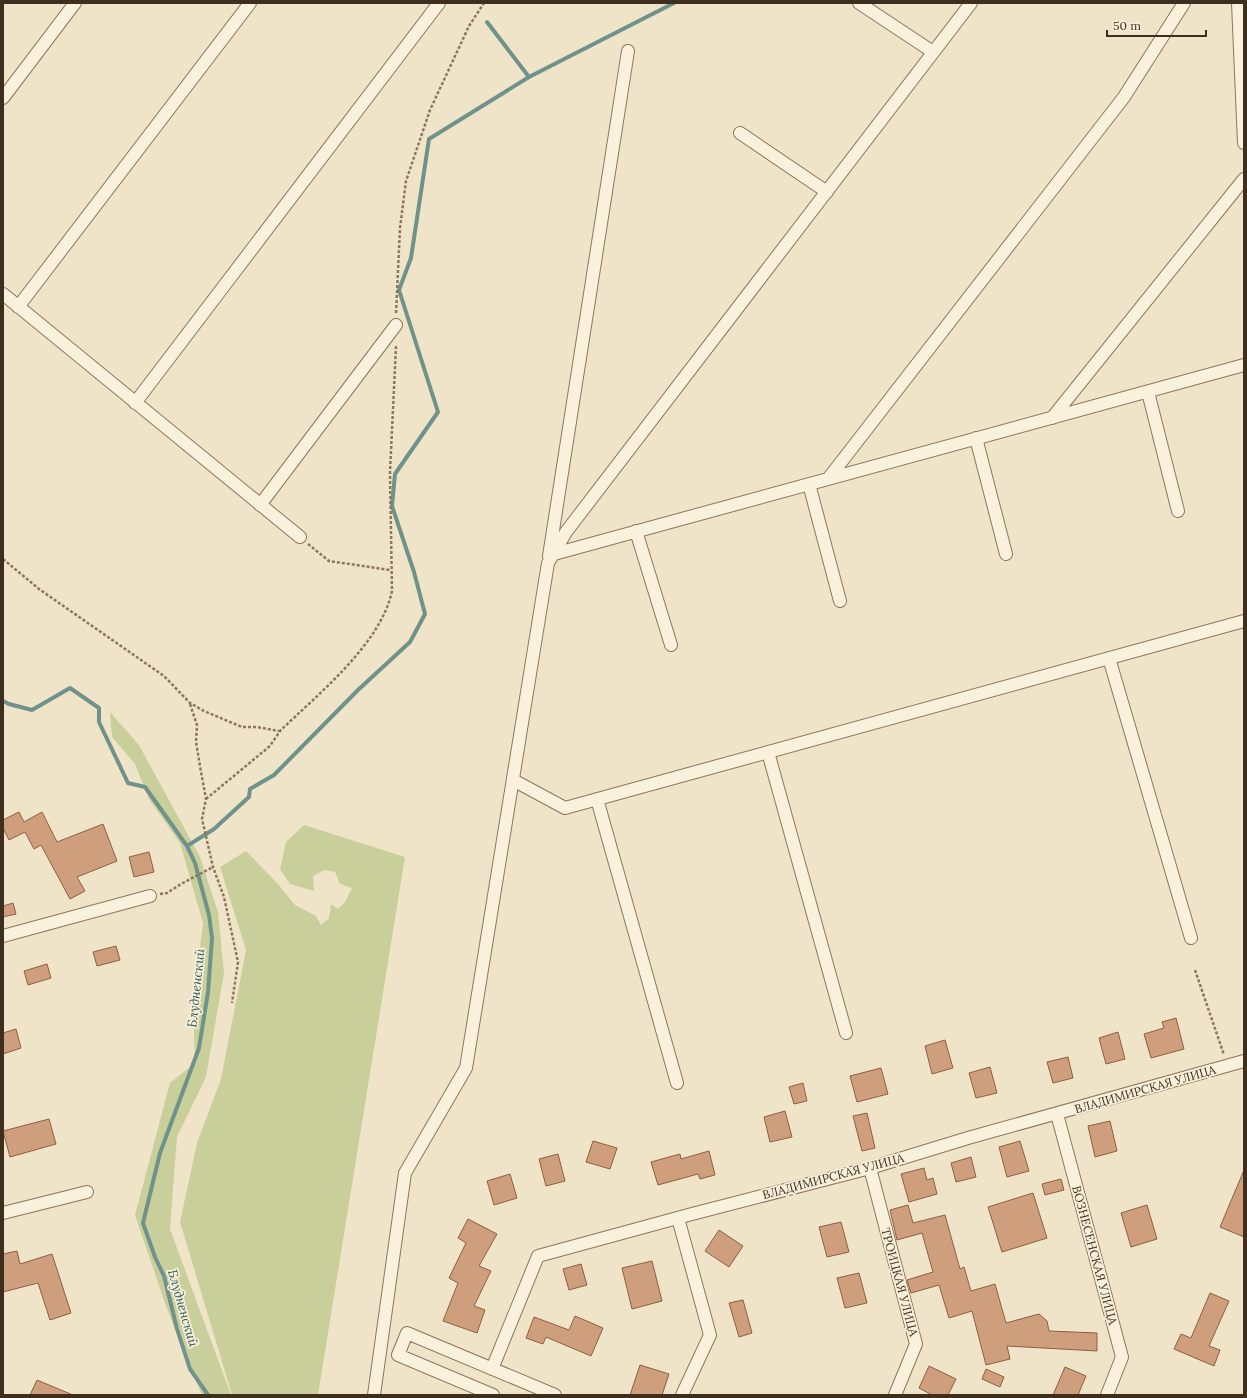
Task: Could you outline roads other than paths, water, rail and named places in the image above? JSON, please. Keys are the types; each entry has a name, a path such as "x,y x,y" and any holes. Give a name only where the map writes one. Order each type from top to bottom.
{"street":[{"path":"3,98 75,3"},
{"path":"18,307 250,3"},
{"path":"135,403 439,3"},
{"path":"859,3 933,52"},
{"path":"551,558 566,532 971,3"},
{"path":"828,479 1124,97 1184,3"},
{"path":"1238,3 1244,143"},
{"path":"374,1395 405,1173 466,1068 551,558 628,51"},
{"path":"740,133 826,192"},
{"path":"1052,418 1244,179"},
{"path":"3,294 300,537"},
{"path":"260,504 396,325"},
{"path":"551,558 636,531 1244,365"},
{"path":"1148,392 1178,511"},
{"path":"976,438 1006,554"},
{"path":"809,484 840,601"},
{"path":"636,531 671,645"},
{"path":"513,780 565,808 1244,621"},
{"path":"1110,658 1191,938"},
{"path":"768,752 846,1033"},
{"path":"596,799 677,1083"},
{"path":"3,936 150,896"},
{"name":"ВЛАДИМИРСКАЯ УЛИЦА","path":"492,1369 538,1256 870,1168 968,1138 1244,1060"},
{"name":"ВОЗНЕСЕНСКАЯ УЛИЦА","path":"1057,1114 1122,1357 1107,1395"},
{"name":"ТРОИЦКАЯ УЛИЦА","path":"870,1168 916,1344 895,1395"},
{"path":"3,1213 87,1192"},
{"path":"678,1218 710,1335 682,1395"},
{"path":"493,1395 398,1355 407,1333 555,1395"}],"waterway":[{"path":"529,77 674,3"},
{"path":"187,846 214,829 249,797 250,789 274,775 358,690 410,642 425,614 414,572 392,506 395,474 438,412 399,290 411,258 429,139 529,77 487,22"},
{"name":"Блудненский","path":"3,701 32,710 70,688 99,708 99,722 128,783 145,787 187,846 195,863 209,915 212,938 208,992 199,1048 160,1153 143,1223 155,1257 164,1276 177,1329 190,1369 208,1395"}]}
